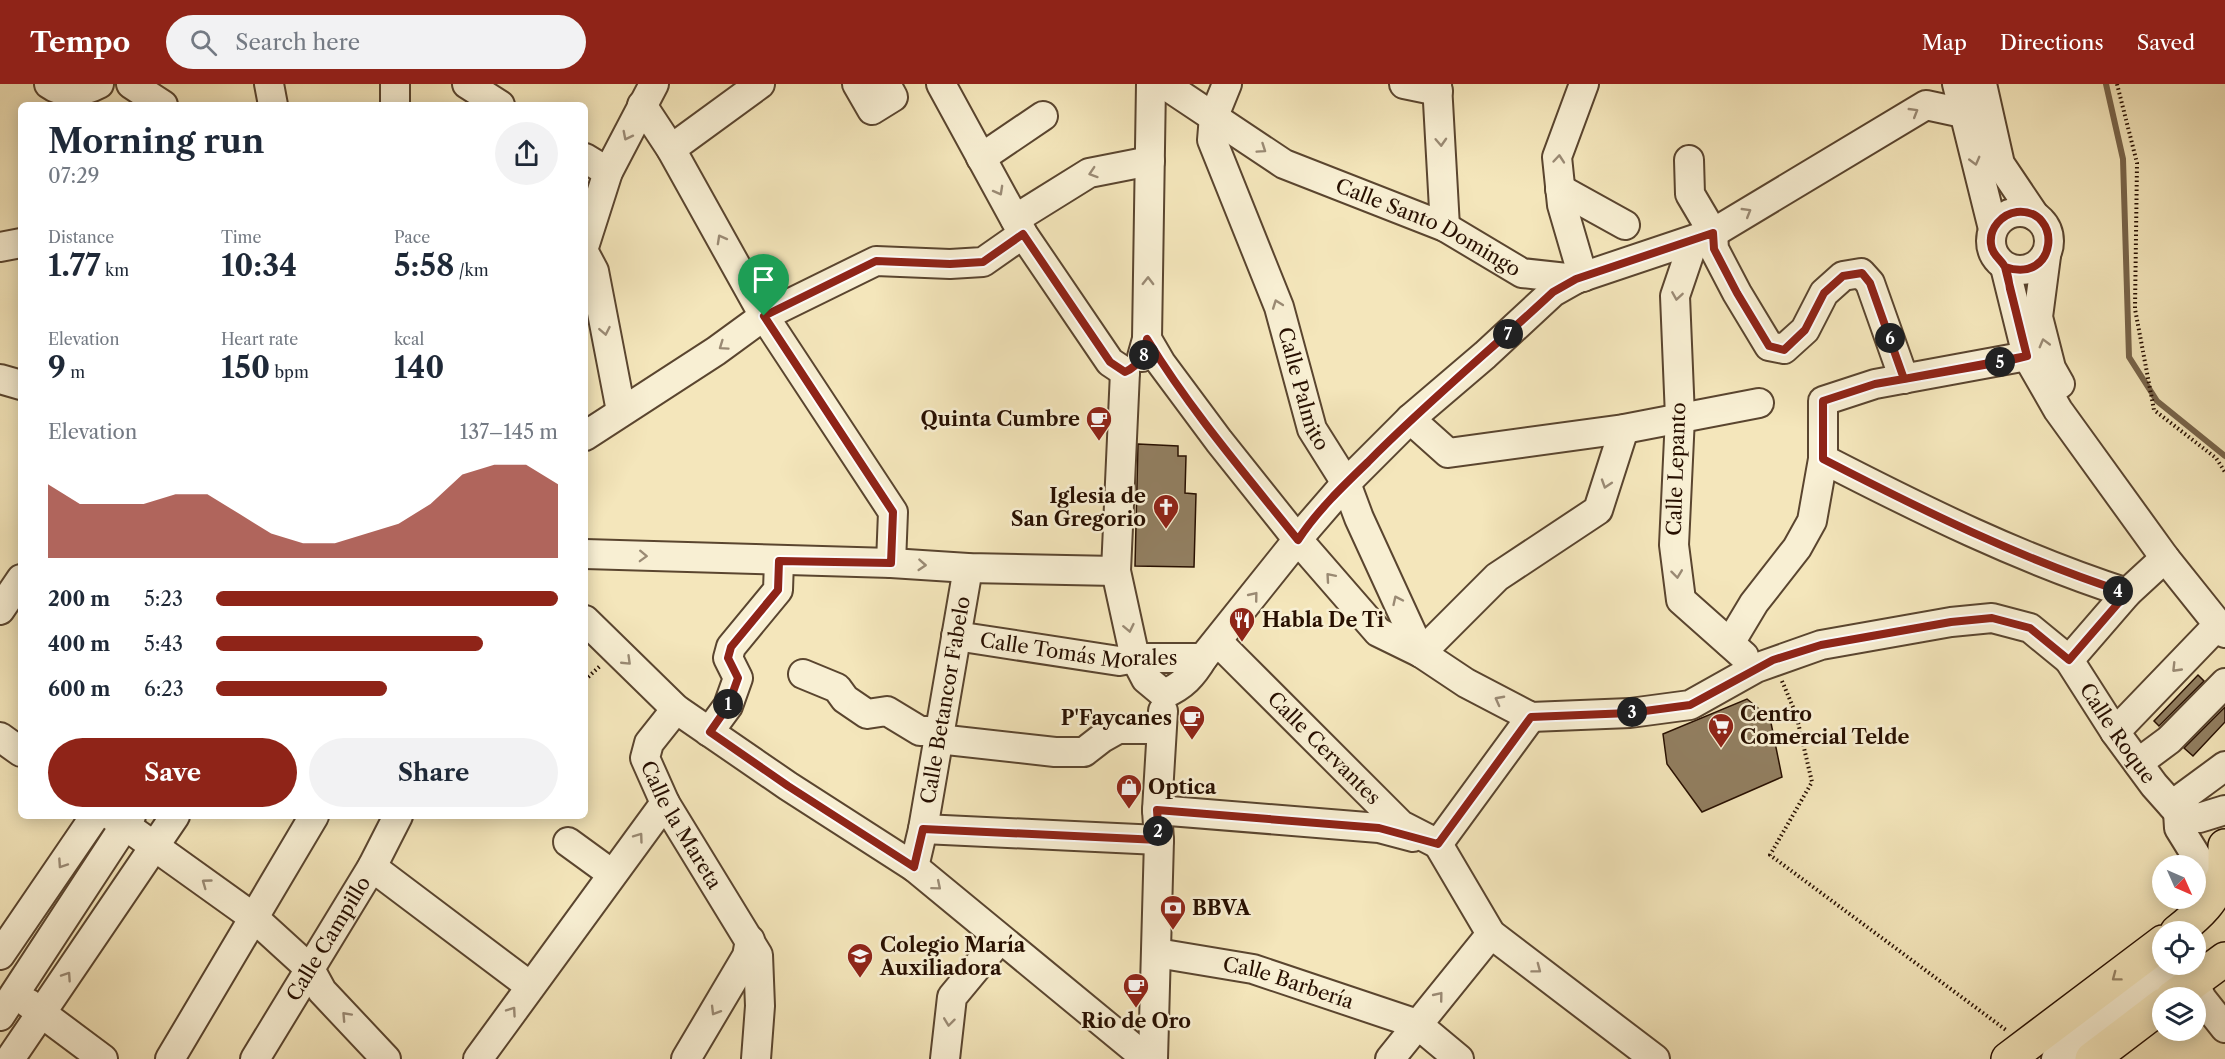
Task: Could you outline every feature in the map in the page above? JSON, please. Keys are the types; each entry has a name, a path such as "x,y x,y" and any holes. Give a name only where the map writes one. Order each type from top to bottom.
{"main road":[{"path":"2190,921 2200,913 2221,881 2225,846"},
{"path":"2017,1052 2152,950"},
{"path":"2182,981 2225,959"},
{"path":"2092,1059 2152,1013"}],"street":[{"path":"49,84 74,92 88,93"},
{"path":"131,84 158,102"},
{"path":"269,84 272,102"},
{"path":"395,84 395,102"},
{"path":"466,84 495,102"},
{"path":"670,149 760,84"},
{"path":"857,84 872,110 893,97 886,84"},
{"path":"941,84 1019,226 1110,362 1125,372"},
{"path":"1125,372 1135,367 1144,355 1147,339 1151,84"},
{"name":"Calle Santo Domingo","path":"1164,84 1284,164 1445,227 1522,273 1569,277 1704,237 1926,105 1963,113"},
{"path":"1214,116 1227,84"},
{"path":"1404,84 1438,87 1445,227"},
{"path":"1162,692 1178,688 1193,674 1307,528 1346,483 1410,419 1569,277 1557,157 1584,84"},
{"path":"1957,84 1993,229"},
{"path":"1982,84 2000,164 2035,216 2042,222 2049,238 2038,317 2051,368 2078,415 2222,626"},
{"path":"648,95 670,149 764,316 893,512 891,563"},
{"path":"588,224 597,165 648,95"},
{"path":"981,158 1043,116"},
{"name":"Calle Palmito","path":"1214,116 1212,140 1279,307 1312,429 1346,483 1359,518 1421,653"},
{"path":"1689,160 1690,194 1704,237 1714,249 1769,346 1784,350 1805,330 1824,293 1843,276 1862,273 1870,283 1904,379"},
{"path":"588,434 716,351 764,316 876,261 950,264 983,262 1019,226 1089,173 1150,161"},
{"path":"1560,189 1625,225"},
{"path":"2035,216 2016,212 2007,215 1998,221 1993,229 1990,243 1995,257 2005,267 2016,271 2027,270 2038,265 2046,255"},
{"name":"Calle Lepanto","path":"1704,237 1675,296 1680,417 1674,545 1681,600 1730,643 1765,664"},
{"path":"0,247 18,244"},
{"path":"588,260 594,271 621,411"},
{"path":"2005,267 2027,356 2058,410 2165,558 2222,626"},
{"name":"Calle Roque","path":"1147,339 1161,363 1219,441 1298,540 1378,632 1421,653 1466,683 1531,717 1630,713 1690,705 1765,664 1821,645 1951,622 1992,618 2030,628 2069,660 2115,732 2154,785 2175,808 2179,828 2205,870 2221,881"},
{"path":"1730,643 1754,603 1797,548 1812,521 1823,459 1823,401 1875,384 2027,356"},
{"path":"1125,372 1116,571 1135,658 1146,679 1162,692"},
{"path":"0,379 18,384"},
{"path":"1410,419 1448,453 1624,429 1759,403"},
{"path":"1421,653 1497,577 1598,510 1624,429"},
{"path":"1823,459 1931,514 2025,556 2127,593"},
{"path":"588,554 1116,571"},
{"path":"2069,660 2127,593 2165,558"},
{"path":"710,732 728,706 738,678 728,658 731,647 778,590 779,561"},
{"name":"Calle Betancor Fabelo","path":"914,867 923,829 968,568"},
{"path":"0,610 18,583"},
{"path":"588,623 676,709 788,786 914,867 1147,1059"},
{"path":"2115,732 2197,646 2222,626"},
{"name":"Calle Tomás Morales","path":"956,636 1119,661 1210,650"},
{"path":"2197,646 2208,652 2225,676"},
{"name":"Calle Cervantes","path":"1210,650 1401,825 1438,844"},
{"path":"804,674 837,688 845,699 867,714 887,711 920,731 930,731 947,740 1055,752 1084,752 1118,729 1161,729"},
{"path":"2138,763 2169,740 2225,683"},
{"path":"1153,1059 1159,840 1157,810 1162,692"},
{"name":"Calle la Mareta","path":"676,709 649,743 645,758 665,802 750,940 746,982"},
{"path":"1438,844 1531,717"},
{"path":"0,737 18,750"},
{"path":"2225,766 2175,808 2199,818 2225,810"},
{"path":"478,1059 665,802"},
{"path":"1157,810 1379,828 1438,844 1491,934 1641,1055"},
{"path":"0,955 93,819"},
{"path":"103,1059 42,1013 5,999 123,819 155,846 253,916 310,969 322,991 386,1059"},
{"path":"10,1059 173,819"},
{"path":"170,1059 312,819"},
{"name":"Calle Campillo","path":"255,1059 372,867 396,819"},
{"path":"923,829 1159,840"},
{"path":"568,842 612,874"},
{"path":"372,867 530,986"},
{"path":"1390,1059 1491,934"},
{"path":"945,1059 952,997 1000,939"},
{"name":"Calle Barbería","path":"1157,952 1253,969 1417,1024"},
{"path":"2056,1059 2182,981 2202,999 2225,1028"},
{"path":"686,1059 746,982"},
{"path":"746,982 756,1059"},
{"path":"1417,1024 1459,1059"}],"path":[{"path":"2117,84 2137,163 2135,309 2154,410 2216,458 2225,472"},
{"path":"1765,664 1796,714 1812,782 1770,855 2017,1052"}],"building":[{"name":"Iglesia de San Gregorio","path":"1138,444 1178,446 1178,456 1186,456 1185,493 1196,494 1194,567 1135,566"},
{"path":"2198,675 2204,681 2159,726 2154,721"},
{"name":"Centro Comercial Telde","path":"1747,699 1770,718 1782,777 1702,812 1667,764 1663,734"},
{"path":"2225,707 2225,722 2193,756 2184,748"}],"waterway":[{"path":"2106,84 2123,159 2129,357 2157,401 2225,456"}],"place":[{"name":"Quinta Cumbre","path":"1099,442"},
{"name":"Iglesia de San Gregorio","path":"1166,530"},
{"name":"Habla De Ti","path":"1242,643"},
{"name":"P'Faycanes","path":"1192,741"},
{"name":"Centro Comercial Telde","path":"1721,749"},
{"name":"Optica","path":"1129,810"},
{"name":"BBVA","path":"1173,931"},
{"name":"Colegio María Auxiliadora","path":"860,979"},
{"name":"Rio de Oro","path":"1136,1009"}],"route":[{"path":"764,316 876,261 950,264 983,262 1023,234 1110,362 1125,372 1135,367 1144,355 1147,339 1161,363 1219,441 1298,540 1346,483 1410,419 1485,355 1553,292 1576,279 1713,233 1714,249 1769,346 1784,350 1805,330 1824,293 1843,276 1862,273 1870,283 1904,379 2007,361 2027,356 2016,312 2005,267 1995,257 1990,243 1993,229 1998,221 2016,212 2026,213 2042,222 2049,238 2046,255 2038,265 2027,270 2016,271 2005,267 2027,356 2007,361 1925,374 1904,379 1875,384 1823,401 1823,459 1931,514 2025,556 2127,593 2069,660 2030,628 1992,618 1951,622 1821,645 1773,660 1690,705 1630,713 1531,717 1438,844 1379,828 1157,810 1159,840 923,829 914,867 788,786 710,732 728,706 738,678 728,658 731,647 778,590 779,561 891,563 893,512 764,316"}]}
